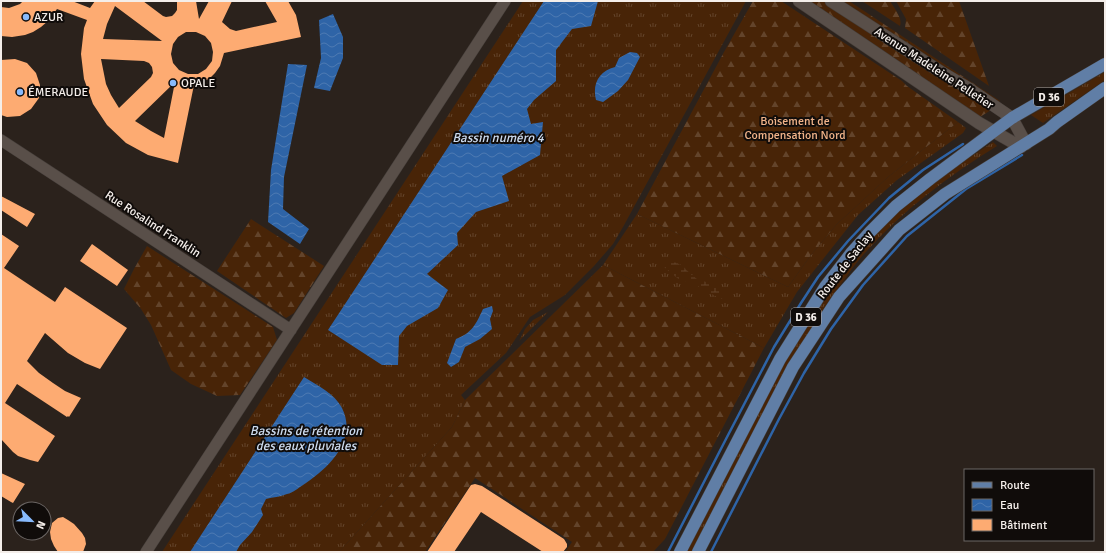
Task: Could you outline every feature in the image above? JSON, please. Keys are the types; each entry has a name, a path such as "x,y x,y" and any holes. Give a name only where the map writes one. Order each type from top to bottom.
{"main road":[{"name":"Route de Saclay","path":"680,552 780,359 825,287 852,252 896,206 993,132 1012,118 1105,64"},
{"name":"Route de Saclay","path":"698,552 793,367 839,297 899,230 945,194 1049,129 1105,88"}],"street":[{"path":"146,552 505,1"},
{"name":"Avenue Madeleine Pelletier","path":"800,1 979,123 993,132 1024,145"},
{"name":"Avenue Madeleine Pelletier","path":"832,1 1012,118 1024,145"},
{"name":"Rue Rosalind Franklin","path":"1,140 291,330"}],"green space":[{"path":"523,1 746,1 613,244 594,266 565,295 530,317 506,353 461,395 465,400 452,427 339,552 162,552"},
{"name":"Boisement de Compensation Nord","path":"753,1 781,1 902,81 958,122 888,177 837,224 811,255 788,287 637,214"},
{"path":"805,1 825,1 991,110 980,117"},
{"path":"841,1 849,1 1000,101 998,104"},
{"path":"862,1 890,1 899,16 901,23 900,26"},
{"path":"896,1 959,1 989,86 905,28 906,19"},
{"path":"1105,72 1105,80 1043,123 1031,115"},
{"path":"958,122 966,128 963,133 897,180 858,215 797,292 764,348 603,265 637,214 788,287 811,255 837,224 888,177"},
{"path":"993,142 997,146 961,169 926,195 894,223 853,267 823,309 792,361 692,552 687,552 791,351 835,282 870,240 898,212 944,175"},
{"path":"251,219 324,266 294,313 286,318 217,271"},
{"path":"147,246 273,327 277,340 240,395 217,396 191,384 171,370 151,325 141,309 124,289"},
{"path":"668,262 680,264 697,279 717,287 723,293 724,297 721,299 699,287 695,283 680,280 661,264"},
{"path":"603,265 764,348 665,539 653,552 565,552 572,542 475,478 425,552 339,552 452,427 465,400"},
{"path":"548,312 519,341 525,329 533,320"}],"water":[{"name":"Bassin numéro 4","path":"544,1 598,1 591,26 572,29 556,50 556,81 534,100 527,109 531,124 543,122 540,155 502,176 509,201 476,212 457,233 458,245 427,274 448,290 438,308 407,326 399,336 398,365 382,365 328,330"},
{"path":"333,14 343,37 343,58 330,91 314,88 321,58 319,20"},
{"path":"630,52 637,53 640,57 628,80 618,91 603,102 596,100 595,89 598,79 609,69 615,67 619,58"},
{"path":"288,64 307,65 284,177 283,209 309,229 300,244 268,222 271,170"},
{"path":"492,306 493,311 490,319 492,329 480,339 465,347 459,362 451,367 447,363 456,339 470,331 483,309"},
{"name":"Bassins de rétention des eaux pluviales","path":"304,377 335,398 342,408 346,420 346,431 338,452 322,471 291,493 266,499 261,509 263,515 236,552 190,552"}],"building":[{"name":"OPALE","path":"23,1 72,1 90,8 95,1 143,1 166,17 172,16 175,13 177,10 177,1 196,1 199,19 209,1 232,1 222,22 230,29 236,31 277,22 265,1 288,1 296,15 301,37 224,53 220,66 215,73 209,79 194,85 178,163 148,155 126,143 107,125 93,104 84,79 81,54 84,28 87,20 57,9 48,21 33,32 12,37 1,36 1,7 9,8 20,4","holes":["115,6 162,41 103,39 107,24","186,32 196,32 205,36 211,43 213,52 212,61 206,69 198,74 188,74 179,70 173,63 171,54 173,44 178,37","101,59 144,61 149,63 152,67 153,73 151,77 119,108 106,84","175,82 164,138 135,121"]},
{"name":"ÉMERAUDE","path":"15,59 27,63 36,73 40,85 39,98 31,109 20,116 7,117 1,115 1,60"},
{"path":"1,196 35,214 27,227 1,210"},
{"path":"1,234 19,246 4,268 55,302 65,287 127,328 100,369 85,363 68,353 45,333 27,361 39,373 53,383 65,391 81,398 69,417 67,417 17,384 5,403 55,436 38,462 18,456 1,439"},
{"path":"92,244 128,270 117,286 80,261"},
{"path":"1,473 25,484 12,502 1,496"},
{"path":"475,484 482,486 564,539 567,547 563,552 543,552 481,512 454,552 427,552 471,485"},
{"path":"63,517 74,524 82,533 86,544 83,552 58,552 52,541 52,523 58,518"}],"waterway":[{"path":"668,552 774,347 818,277 848,241 889,198 923,170 963,144"},
{"path":"711,552 804,373 831,329 863,285 907,236 966,189 1022,155"}],"place":[{"name":"AZUR","path":"26,17"},
{"name":"OPALE","path":"173,83"},
{"name":"ÉMERAUDE","path":"20,92"}]}
